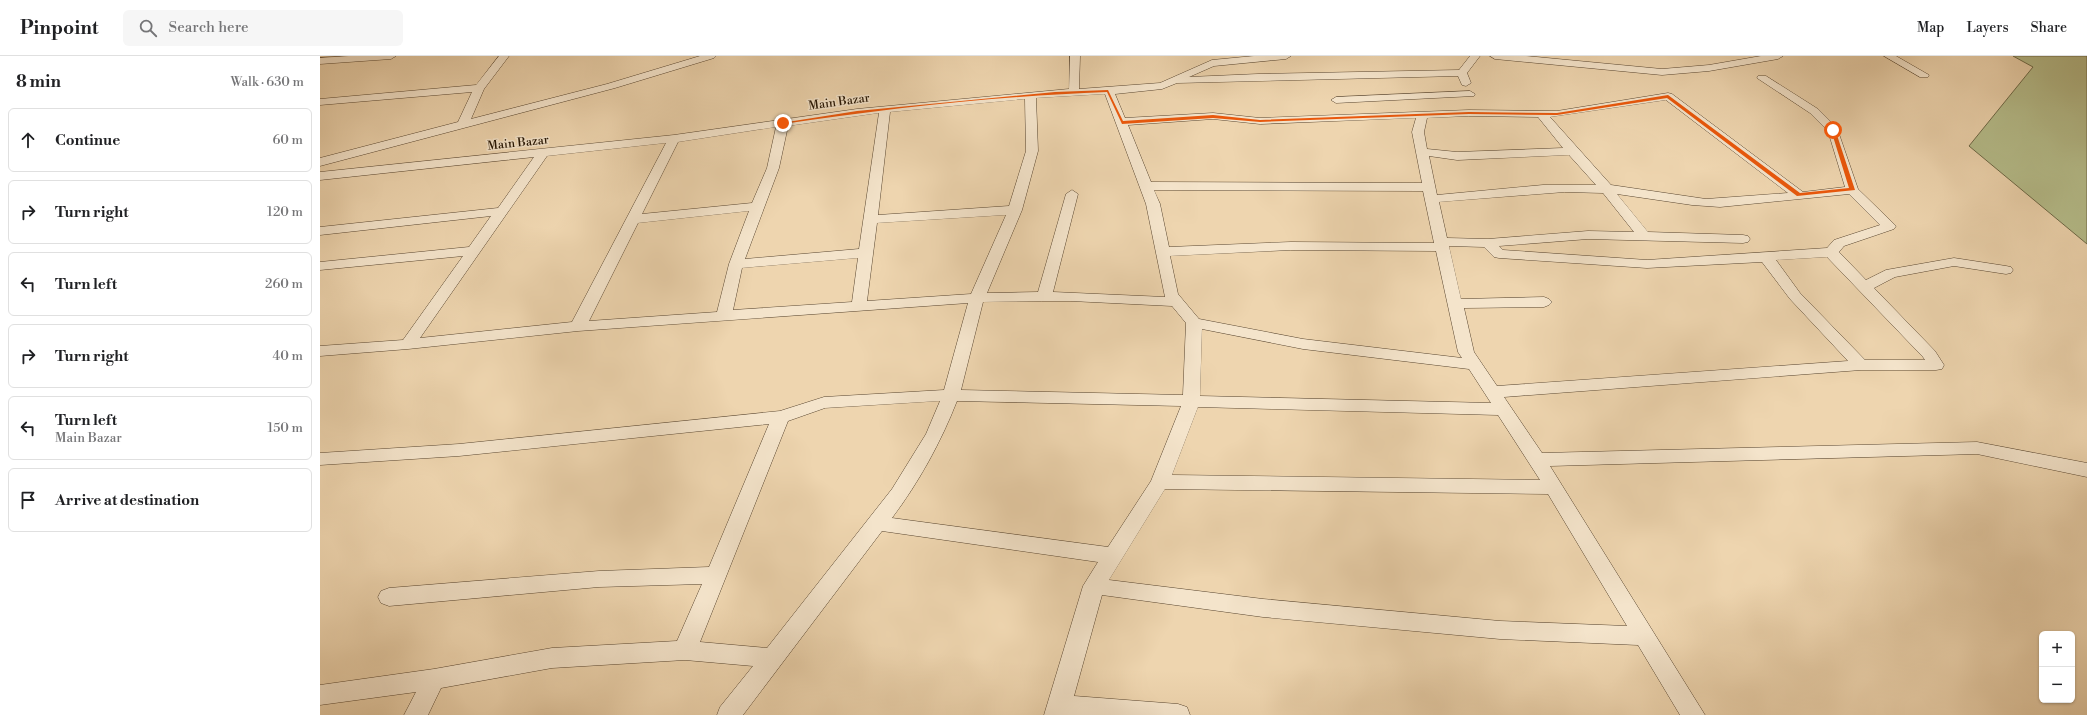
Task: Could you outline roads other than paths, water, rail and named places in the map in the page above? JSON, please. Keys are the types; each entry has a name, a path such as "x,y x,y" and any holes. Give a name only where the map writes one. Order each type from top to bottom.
{"street":[{"path":"320,61 391,56"},
{"path":"463,125 479,88 504,56"},
{"path":"320,162 611,86 712,56"},
{"path":"1074,92 1075,56"},
{"name":"Main Bazar","path":"320,176 674,139 885,109 1030,95 1108,91 1162,86 1212,64 1286,56"},
{"path":"1462,73 1475,56"},
{"path":"1494,56 1662,72 1709,68 1778,56"},
{"path":"1889,56 1924,75"},
{"path":"1171,82 1258,77 1462,73"},
{"path":"1462,73 1470,94 1469,113"},
{"path":"1488,243 1499,254 1647,264 1766,258 1831,252 1840,243 1889,226 1852,190 1833,130 1814,111 1762,78"},
{"path":"320,102 479,88"},
{"path":"1108,91 1122,122 1153,204 1171,296 1194,324 1191,402 1160,482 1094,586 1058,710 1178,715"},
{"path":"1336,100 1470,94"},
{"path":"729,715 899,494 935,434 951,394 978,298 1015,210 1032,151 1030,95"},
{"path":"1122,122 1213,116 1260,121 1422,116 1469,113 1557,114 1668,96 1798,195"},
{"path":"859,306 885,109"},
{"path":"1541,114 1607,189 1644,236"},
{"path":"1422,116 1418,132 1441,244 1466,352 1554,487 1644,636 1694,715"},
{"path":"724,316 736,264 757,206 773,168 783,123"},
{"path":"578,326 674,139"},
{"path":"1422,152 1457,156 1572,151"},
{"path":"408,344 542,154"},
{"path":"1146,186 1430,193 1607,189 1636,190 1656,196 1719,203 1852,190"},
{"path":"1044,297 1072,194"},
{"path":"633,219 757,206"},
{"path":"871,219 1015,210"},
{"path":"320,231 502,211"},
{"path":"1162,252 1291,246 1488,243 1588,235 1744,239"},
{"path":"320,266 474,251"},
{"path":"736,264 866,252"},
{"path":"1492,392 1861,365 1936,365 1929,354 1831,252"},
{"path":"1766,258 1795,296 1861,365"},
{"path":"1865,287 1891,273 1954,262 2006,270"},
{"path":"320,351 408,344 578,326 978,298 1071,296 1177,302"},
{"path":"1455,304 1544,302"},
{"path":"1194,324 1303,344 1475,365"},
{"path":"320,459 459,450 781,417 824,404 951,394 1191,402 1504,409"},
{"path":"686,650 781,417"},
{"path":"1537,460 1977,448 2087,470"},
{"path":"1160,482 1554,487"},
{"path":"876,523 1114,556"},
{"path":"389,597 599,579 716,575"},
{"path":"1094,586 1263,608 1500,630 1644,636"},
{"path":"320,694 434,679 552,658 686,650 772,658"},
{"path":"416,715 434,679"}]}
